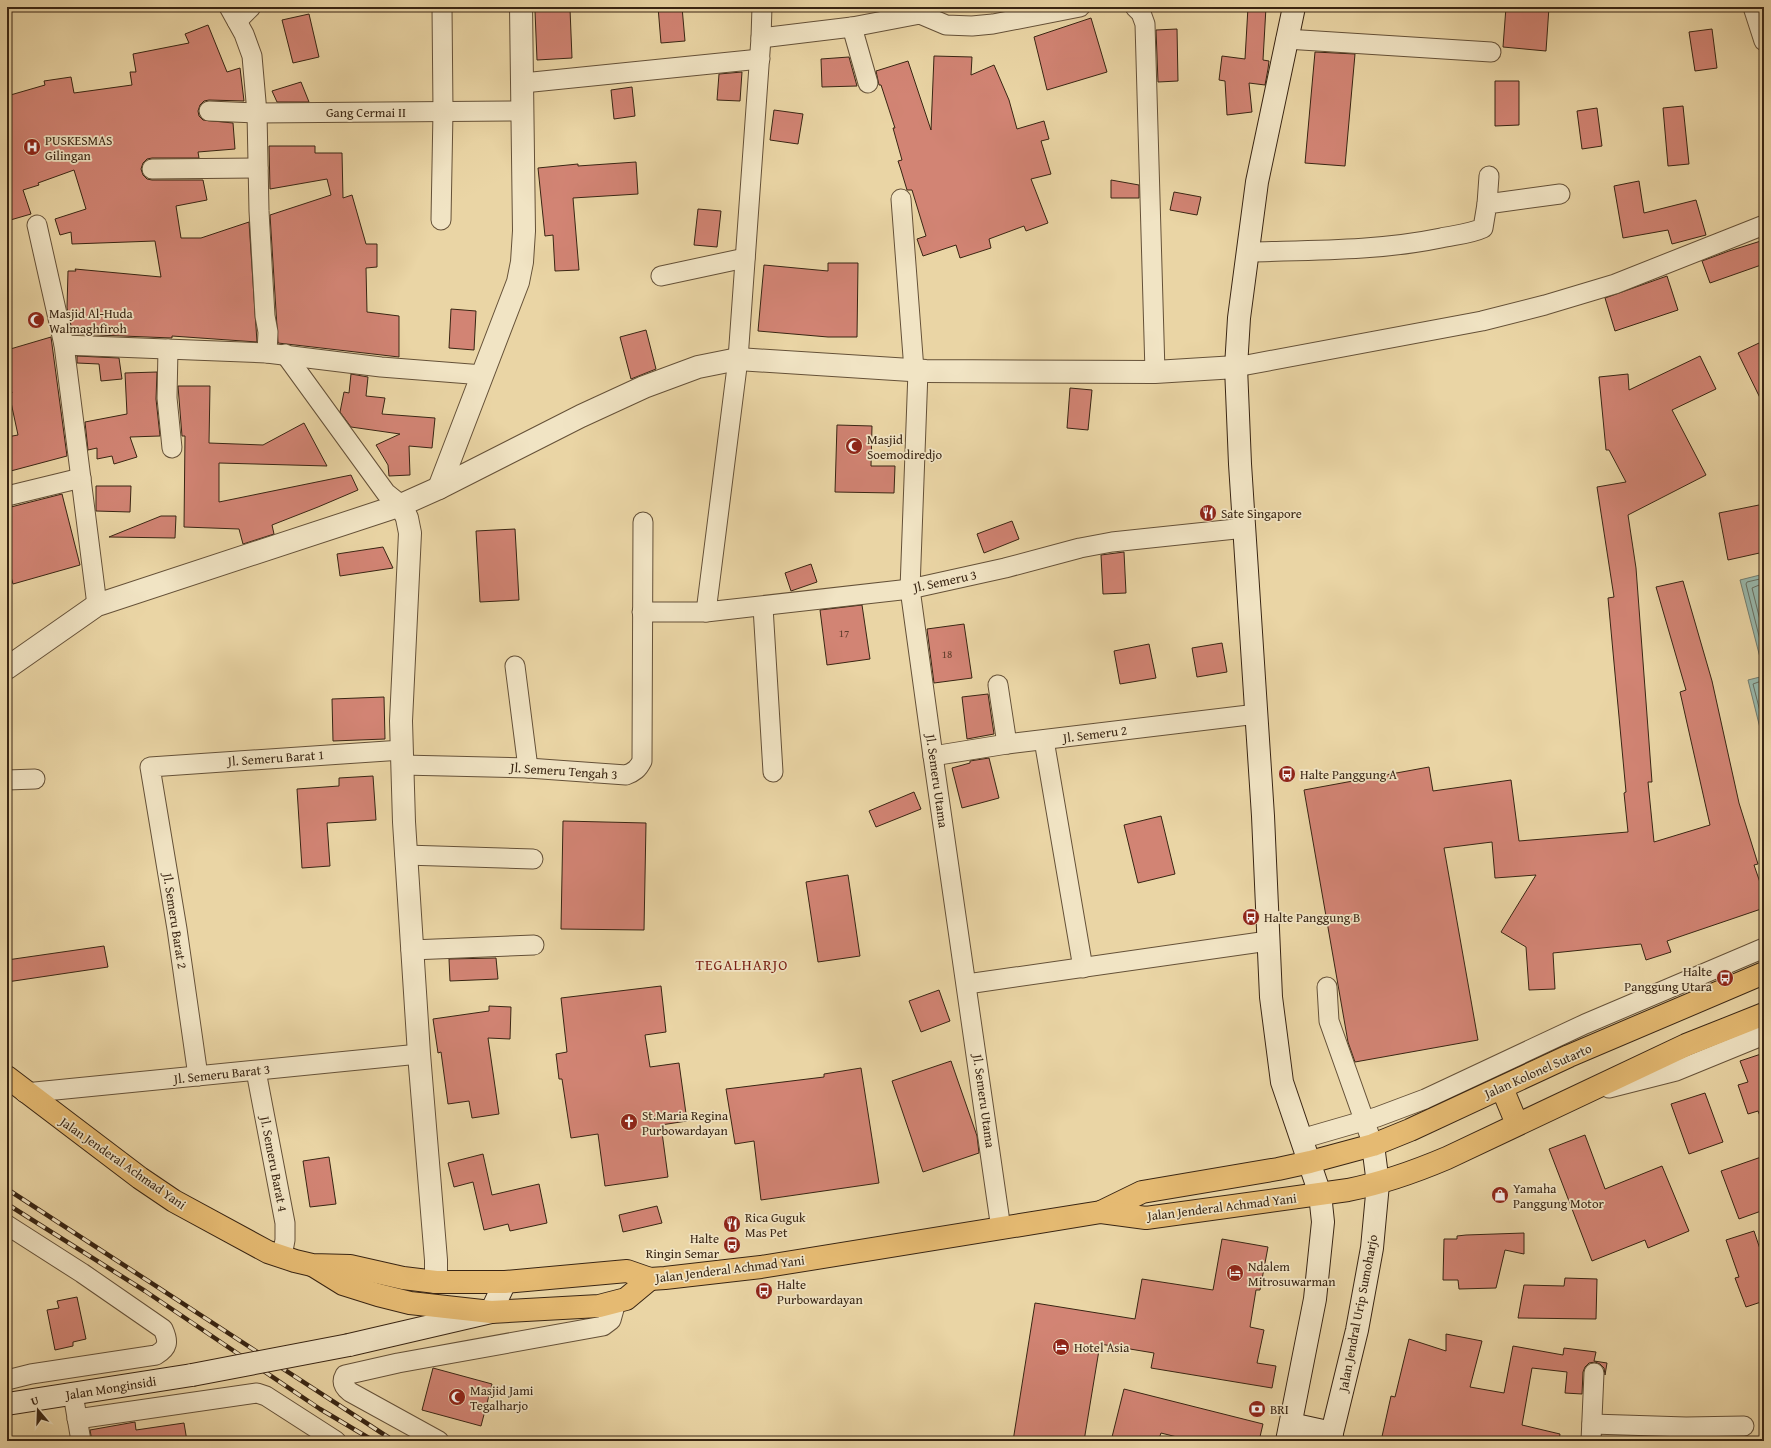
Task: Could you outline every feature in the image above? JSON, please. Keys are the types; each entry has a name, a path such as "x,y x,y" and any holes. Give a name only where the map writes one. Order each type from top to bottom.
{"main road":[{"name":"Jalan Kolonel Sutarto","path":"1310,1162 1373,1144 1410,1130 1640,1025 1764,973"},
{"path":"1320,1194 1378,1184 1435,1163 1686,1045 1764,1014"},
{"name":"Jalan Jenderal Achmad Yani","path":"7,1078 25,1093 174,1201 268,1252 312,1265 344,1284 378,1295 410,1303 491,1312 599,1306 626,1299 650,1279"},
{"path":"1502,1088 1517,1124"},
{"name":"Jalan Jenderal Achmad Yani","path":"312,1265 350,1266 403,1278 436,1282 505,1282 627,1270 650,1279 760,1267 1101,1212 1142,1192 1278,1169 1310,1162"},
{"name":"Jalan Jenderal Achmad Yani","path":"1101,1212 1146,1218 1320,1194"}],"street":[{"path":"251,7 233,14 248,42 252,56 257,113 265,316 268,337 276,354 386,493 401,505 407,518 410,533 402,677 402,757 411,950 436,1260 436,1282"},
{"path":"441,220 443,112 442,7"},
{"path":"439,488 518,282 522,262 523,83 521,7"},
{"path":"706,612 738,359 760,59 762,7"},
{"path":"761,38 852,27 920,14 946,25 972,26 993,24 1080,7"},
{"path":"1135,7 1141,13 1145,24 1155,372"},
{"path":"1294,7 1286,39 1257,182 1249,252 1239,318 1236,367 1239,450 1263,816 1271,997 1282,1082 1320,1194 1323,1222 1315,1299 1289,1433 1331,1437"},
{"path":"1753,7 1764,41"},
{"path":"852,27 868,82"},
{"path":"1286,39 1491,52"},
{"path":"523,83 760,59"},
{"name":"Gang Cermai II","path":"209,111 257,113 523,111"},
{"path":"152,169 258,168"},
{"path":"1249,252 1383,247 1405,245 1471,232 1483,228 1484,226 1489,176"},
{"path":"1487,204 1560,194"},
{"name":"Jl. Semeru Utama","path":"901,199 918,388 910,589 932,756 967,984 1001,1229"},
{"path":"37,225 64,345 97,605"},
{"path":"7,668 97,605 401,505 439,488 581,416 644,387 698,367 738,359 916,371 1155,372 1236,367 1482,321 1545,305 1615,284 1764,225"},
{"path":"661,276 745,258"},
{"path":"64,345 276,354 381,367 483,375"},
{"path":"168,349 166,398 172,448"},
{"path":"7,496 81,478"},
{"path":"642,612 643,522"},
{"name":"Jl. Semeru 3","path":"642,612 706,612 763,607 910,589 1112,542 1245,528"},
{"path":"763,607 773,772"},
{"name":"Jl. Semeru Tengah 3","path":"402,757 626,775 634,772 642,761 642,612"},
{"path":"515,666 528,768"},
{"path":"998,685 1007,744"},
{"name":"Jl. Semeru 2","path":"932,756 1007,744 1257,714"},
{"path":"1044,740 1083,968"},
{"name":"Jl. Semeru Barat 1","path":"150,767 402,757"},
{"name":"Jl. Semeru Barat 2","path":"150,767 177,929 198,1076"},
{"path":"7,780 35,779"},
{"path":"406,855 533,859"},
{"path":"967,984 1268,941"},
{"path":"411,950 534,945"},
{"path":"1301,1139 1365,1121 1425,1098 1585,1024 1764,948"},
{"path":"1326,987 1329,1021 1373,1144"},
{"path":"1573,1098 1676,1071 1764,1035"},
{"name":"Jl. Semeru Barat 3","path":"25,1093 419,1054"},
{"path":"1497,1064 1502,1088"},
{"name":"Jl. Semeru Barat 4","path":"256,1071 286,1223 282,1256"},
{"name":"Jalan Jendral Urip Sumoharjo","path":"1331,1437 1357,1330 1375,1223 1378,1184 1373,1144"},
{"path":"7,1225 82,1273 163,1329 168,1344 164,1350 156,1355 31,1374 7,1380"},
{"path":"491,1312 505,1282"},
{"path":"439,1441 350,1392 343,1384 342,1380 345,1375 398,1363 603,1326 611,1320 616,1302"},
{"name":"Jalan Monginsidi","path":"7,1404 192,1375 349,1345 491,1312"},
{"path":"1594,1373 1592,1433 1686,1427 1744,1426"},
{"path":"77,1419 257,1393 266,1396 336,1441"},
{"path":"73,1394 81,1441"}],"water":[{"path":"1764,574 1764,673 1740,580"},
{"path":"1764,676 1764,744 1748,680"}],"building":[{"path":"658,7 682,7 685,41 661,43"},
{"path":"1248,7 1266,7 1263,60 1269,61 1265,85 1249,83 1252,112 1227,115 1225,81 1219,80 1222,56 1245,59"},
{"path":"1506,7 1549,7 1546,51 1503,47"},
{"path":"570,9 572,58 537,60 535,11"},
{"path":"309,14 319,57 293,63 282,20"},
{"path":"1091,18 1107,72 1047,90 1034,37"},
{"path":"208,25 227,72 240,68 244,101 204,101 200,105 198,111 199,116 203,120 233,123 235,149 198,152 199,158 147,159 143,163 141,169 143,175 147,179 152,180 203,180 207,200 176,206 181,238 201,238 249,222 257,342 172,336 172,338 73,334 67,308 68,271 76,271 75,269 161,277 155,241 72,244 71,232 60,235 55,219 86,209 74,170 23,190 31,214 7,221 7,96 45,85 44,81 71,77 74,93 132,85 130,72 136,72 133,54 189,43 185,34"},
{"path":"1177,29 1178,81 1158,82 1156,30"},
{"path":"1712,29 1717,68 1695,71 1689,32"},
{"path":"1315,52 1355,54 1345,166 1305,163"},
{"path":"934,56 972,57 971,75 994,65 1009,100 1017,129 1044,121 1049,139 1041,141 1051,174 1031,179 1048,223 1026,231 1024,226 989,239 991,248 960,258 956,245 923,256 917,239 926,236 912,190 907,190 898,161 902,160 893,128 895,128 881,85 879,85 876,71 908,61 931,130"},
{"path":"849,57 857,86 822,87 821,59"},
{"path":"742,72 740,101 717,100 719,74"},
{"path":"1495,81 1519,81 1519,125 1495,126"},
{"path":"301,82 309,102 277,102 272,91"},
{"path":"632,87 635,116 614,119 611,90"},
{"path":"1683,106 1689,164 1668,166 1663,108"},
{"path":"1597,108 1602,146 1582,149 1577,111"},
{"path":"774,110 803,114 798,144 770,140"},
{"path":"269,146 315,146 315,153 342,153 343,198 352,195 366,244 377,244 377,267 366,268 367,312 399,316 399,357 278,343 270,215 331,195 327,179 270,189"},
{"path":"636,162 638,194 573,198 579,270 555,271 553,235 545,236 538,168 578,164 578,166"},
{"path":"1111,180 1139,185 1139,198 1111,198"},
{"path":"1639,181 1644,213 1696,200 1706,235 1672,244 1668,230 1623,238 1614,186"},
{"path":"1174,192 1201,197 1197,215 1170,210"},
{"path":"698,209 721,211 717,247 694,245"},
{"path":"1764,240 1764,264 1710,283 1702,261"},
{"path":"828,263 858,263 857,337 828,337 758,331 764,265 828,271"},
{"path":"1667,276 1678,310 1615,331 1605,298"},
{"path":"451,309 476,311 474,350 449,348"},
{"path":"646,330 656,369 631,379 620,337"},
{"path":"51,337 67,456 7,472 7,437 18,435 9,393 12,393 7,377 7,350"},
{"path":"1759,343 1764,354 1764,406 1738,353"},
{"path":"77,356 119,358 122,379 101,381 99,364 77,363"},
{"path":"1700,356 1716,389 1672,410 1706,475 1628,515 1636,568 1652,782 1648,782 1654,842 1710,825 1680,692 1686,690 1656,587 1683,581 1712,681 1739,803 1758,864 1754,865 1764,894 1764,908 1667,941 1671,952 1646,960 1641,944 1553,953 1555,989 1529,990 1526,947 1501,932 1536,875 1495,878 1492,842 1444,848 1478,1040 1355,1062 1348,1042 1304,790 1429,767 1433,791 1511,780 1519,841 1628,832 1624,793 1626,792 1608,598 1614,597 1597,487 1626,482 1609,450 1606,450 1599,377 1628,374 1629,390"},
{"path":"157,372 156,399 160,436 130,437 137,457 114,464 112,456 97,459 97,448 88,450 85,422 127,414 125,373"},
{"path":"351,374 368,377 366,396 385,398 382,414 435,418 432,448 409,446 410,475 389,476 388,465 376,445 400,434 351,427 340,412 344,392 349,393"},
{"path":"178,386 210,386 209,443 263,445 304,423 327,466 219,463 219,502 351,475 358,490 272,525 274,534 243,544 239,529 184,527 185,436 182,436"},
{"path":"1070,388 1092,390 1088,430 1067,428"},
{"name":"Masjid Soemodiredjo","path":"837,425 872,426 871,466 895,466 894,493 835,492"},
{"path":"96,486 131,486 130,512 96,511"},
{"path":"62,494 80,565 13,584 7,563 7,508"},
{"path":"1764,504 1764,552 1728,560 1719,513"},
{"path":"161,516 176,516 175,538 109,537"},
{"path":"1012,521 1019,539 984,553 977,534"},
{"path":"515,529 519,600 480,602 476,531"},
{"path":"383,547 393,568 340,576 337,554"},
{"path":"1124,552 1126,593 1103,594 1101,555"},
{"path":"811,564 817,582 791,591 785,573"},
{"path":"862,605 870,659 827,665 820,610"},
{"path":"964,624 972,678 934,683 927,629"},
{"path":"1222,643 1227,672 1197,677 1192,648"},
{"path":"1149,644 1156,678 1120,684 1114,651"},
{"path":"988,694 994,734 967,739 962,697"},
{"path":"384,697 385,739 333,741 332,699"},
{"path":"989,758 999,798 962,808 952,768 970,763 970,761"},
{"path":"373,776 376,820 327,823 330,866 302,868 297,789 339,786 339,778"},
{"path":"914,792 921,809 876,827 869,811"},
{"path":"1161,816 1175,874 1138,883 1124,825"},
{"path":"563,821 646,823 644,930 561,929"},
{"path":"848,875 860,956 818,962 806,882"},
{"path":"104,946 108,967 7,982 7,960"},
{"path":"496,958 498,979 450,981 449,959"},
{"path":"661,986 666,1032 645,1035 650,1067 679,1063 687,1121 661,1125 668,1177 605,1186 598,1134 571,1138 562,1079 559,1079 556,1054 567,1052 561,998"},
{"path":"939,990 950,1021 921,1032 909,1001"},
{"path":"489,1006 511,1007 510,1039 488,1038 499,1114 472,1118 469,1101 448,1104 441,1052 438,1053 433,1019 489,1011"},
{"path":"1764,1053 1764,1120 1762,1121 1758,1111 1748,1114 1738,1085 1748,1082 1740,1061"},
{"path":"951,1061 977,1136 979,1153 923,1172 892,1081"},
{"path":"861,1068 879,1183 761,1200 754,1141 735,1144 726,1089 824,1077 824,1074"},
{"path":"1705,1093 1723,1142 1689,1154 1671,1104"},
{"path":"1585,1135 1605,1189 1662,1166 1689,1231 1648,1248 1645,1240 1592,1261 1549,1149"},
{"path":"483,1154 492,1195 539,1184 547,1223 510,1231 508,1224 484,1230 473,1182 454,1187 448,1163"},
{"path":"1764,1156 1764,1210 1739,1219 1721,1171"},
{"path":"329,1157 336,1204 310,1207 303,1161"},
{"path":"657,1206 662,1223 623,1232 619,1215"},
{"path":"1754,1231 1764,1261 1764,1301 1746,1307 1735,1278 1739,1277 1726,1240"},
{"path":"1524,1233 1524,1254 1505,1250 1496,1288 1459,1289 1458,1280 1443,1280 1444,1239 1457,1239 1457,1236 1466,1235"},
{"path":"1222,1239 1268,1247 1260,1290 1256,1290 1250,1327 1264,1330 1257,1363 1276,1366 1272,1388 1151,1368 1154,1353 1100,1344 1084,1441 1013,1441 1035,1303 1135,1319 1142,1279 1213,1290"},
{"path":"1565,1278 1597,1279 1596,1319 1518,1318 1524,1285 1564,1286"},
{"path":"77,1297 86,1339 73,1342 73,1346 55,1350 47,1310 59,1308 57,1301"},
{"path":"1446,1334 1482,1341 1470,1387 1504,1393 1513,1346 1563,1355 1564,1348 1596,1352 1594,1361 1607,1363 1605,1375 1604,1368 1600,1364 1595,1362 1589,1363 1583,1372 1582,1394 1565,1393 1567,1372 1532,1368 1522,1425 1560,1434 1559,1441 1381,1441 1391,1396 1395,1397 1409,1339 1446,1351"},
{"name":"Masjid Jami Tegalharjo","path":"433,1368 492,1384 481,1426 422,1410"},
{"path":"1124,1389 1263,1424 1259,1441 1193,1441 1161,1433 1158,1441 1111,1441"},
{"path":"135,1422 136,1430 184,1423 187,1441 92,1441 90,1430"}],"railway":[{"path":"7,1189 394,1441"},
{"path":"7,1204 145,1291 320,1409 374,1441"}],"place":[{"name":"PUSKESMAS Gilingan","path":"32,147"},
{"name":"Masjid Al-Huda Walmaghfiroh","path":"36,320"},
{"name":"Masjid Soemodiredjo","path":"854,446"},
{"name":"Sate Singapore","path":"1208,513"},
{"name":"Halte Panggung A","path":"1287,774"},
{"name":"Halte Panggung B","path":"1251,917"},
{"name":"Halte Panggung Utara","path":"1725,978"},
{"name":"St.Maria Regina Purbowardayan","path":"629,1122"},
{"name":"Yamaha Panggung Motor","path":"1500,1195"},
{"name":"Rica Guguk Mas Pet","path":"732,1224"},
{"name":"Halte Ringin Semar","path":"732,1245"},
{"name":"Ndalem Mitrosuwarman","path":"1235,1273"},
{"name":"Halte Purbowardayan","path":"764,1291"},
{"name":"Hotel Asia","path":"1061,1347"},
{"name":"Masjid Jami Tegalharjo","path":"457,1397"},
{"name":"BRI","path":"1257,1409"}],"district":[{"name":"TEGALHARJO","path":"742,964"}]}
